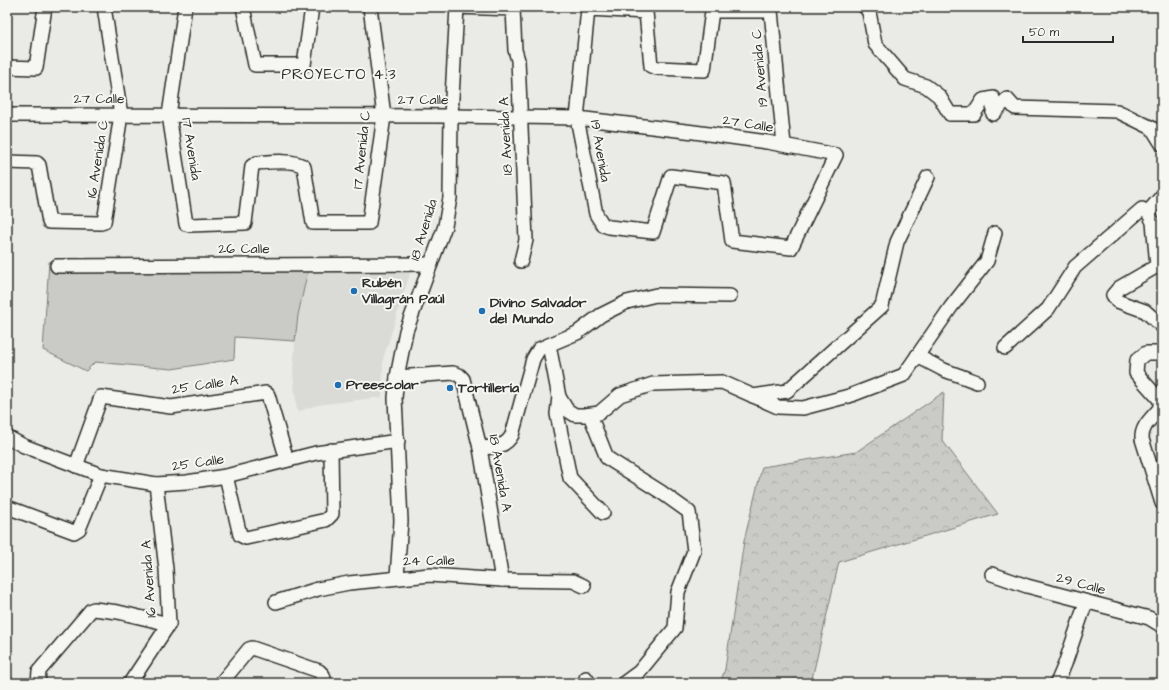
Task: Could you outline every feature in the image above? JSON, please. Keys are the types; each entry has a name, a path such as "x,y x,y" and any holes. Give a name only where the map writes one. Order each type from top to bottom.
{"street":[{"path":"7,67 36,68 46,7"},
{"name":"16 Avenida C","path":"7,162 38,163 49,222 104,222 121,115 104,7"},
{"name":"17 Avenida","path":"185,7 169,115 186,224 245,223 252,166 257,163 296,162 304,167 313,223"},
{"path":"243,7 255,65 304,65 312,7"},
{"name":"17 Avenida C","path":"313,223 370,222 384,116 370,7"},
{"path":"865,7 869,12 875,44 906,79 926,86 939,96 950,114 974,114 983,100 993,98 993,114 1007,99 1015,108 1117,111 1152,128 1162,144"},
{"name":"18 Avenida A","path":"457,8 513,9 515,50 518,60 526,240 521,261"},
{"name":"18 Avenida","path":"397,577 401,521 395,398 397,377 406,331 445,226 450,198 451,116 457,8"},
{"name":"19 Avenida","path":"651,66 646,12 588,9 577,118 596,214 602,225 653,232 671,176 724,182 732,241"},
{"name":"19 Avenida C","path":"651,66 657,68 704,70 712,11 771,11 784,145"},
{"name":"27 Calle","path":"7,115 451,116 577,118 694,132 784,145 836,155 791,248 732,241"},
{"path":"753,396 787,391 882,306 897,242 928,177"},
{"path":"1148,212 1162,196"},
{"path":"1005,348 1048,309 1075,267 1142,209 1148,212 1153,222 1157,266 1119,288 1113,295 1117,302 1145,312 1162,326"},
{"path":"559,397 564,406 571,413 590,415 599,414 620,395 653,384 722,382 778,407 803,408 849,396 904,374 987,261 995,233"},
{"name":"26 Calle","path":"57,266 431,264"},
{"path":"480,448 499,447 507,443 510,439 534,355 539,349 577,333 601,315 627,302 656,295 730,296"},
{"path":"549,345 559,397 558,414 570,478 603,513"},
{"path":"1162,353 1146,353 1137,360 1136,373 1160,400 1160,408 1144,427 1142,439 1162,503"},
{"path":"917,356 944,370 977,382"},
{"name":"18 Avenida A","path":"397,377 450,372 459,374 465,382 480,448 502,580"},
{"name":"25 Calle A","path":"76,466 101,397 171,407 266,393 268,395 287,460"},
{"path":"590,415 607,458 661,492 689,512 694,551 678,592 675,628 639,672 624,683"},
{"name":"25 Calle","path":"7,437 24,446 101,475 156,484 187,482 226,476 331,450 398,441"},
{"path":"226,476 240,535 242,537 246,538 326,520 332,514 331,450"},
{"path":"7,507 71,532 79,529 101,475"},
{"name":"16 Avenida A","path":"130,683 169,624 166,568 156,484"},
{"name":"24 Calle","path":"276,602 318,589 397,577 430,574 502,580 573,581 584,586"},
{"name":"29 Calle","path":"992,574 1027,586 1148,618 1162,626"},
{"path":"1057,683 1086,602"},
{"path":"39,677 88,612 94,609 169,624"},
{"path":"221,683 249,649 252,648 319,671 323,675 325,683"}],"shaded area":[{"name":"Rubén Villagrán Paúl","path":"310,261 413,264 383,359 382,397 317,405 297,412 293,373 295,341 298,315"}],"green space":[{"path":"310,261 298,315 295,341 235,337 234,359 172,369 95,362 86,371 43,350 49,262"},
{"path":"944,392 942,440 998,514 839,562 811,683 720,683 725,669 744,541 762,467 856,452"}],"place":[{"name":"Rubén Villagrán Paúl","path":"354,291"},
{"name":"Divino Salvador del Mundo","path":"482,311"},
{"name":"Preescolar","path":"338,385"},
{"name":"Tortillería","path":"450,388"}],"district":[{"name":"PROYECTO 4.3","path":"339,74"}]}
